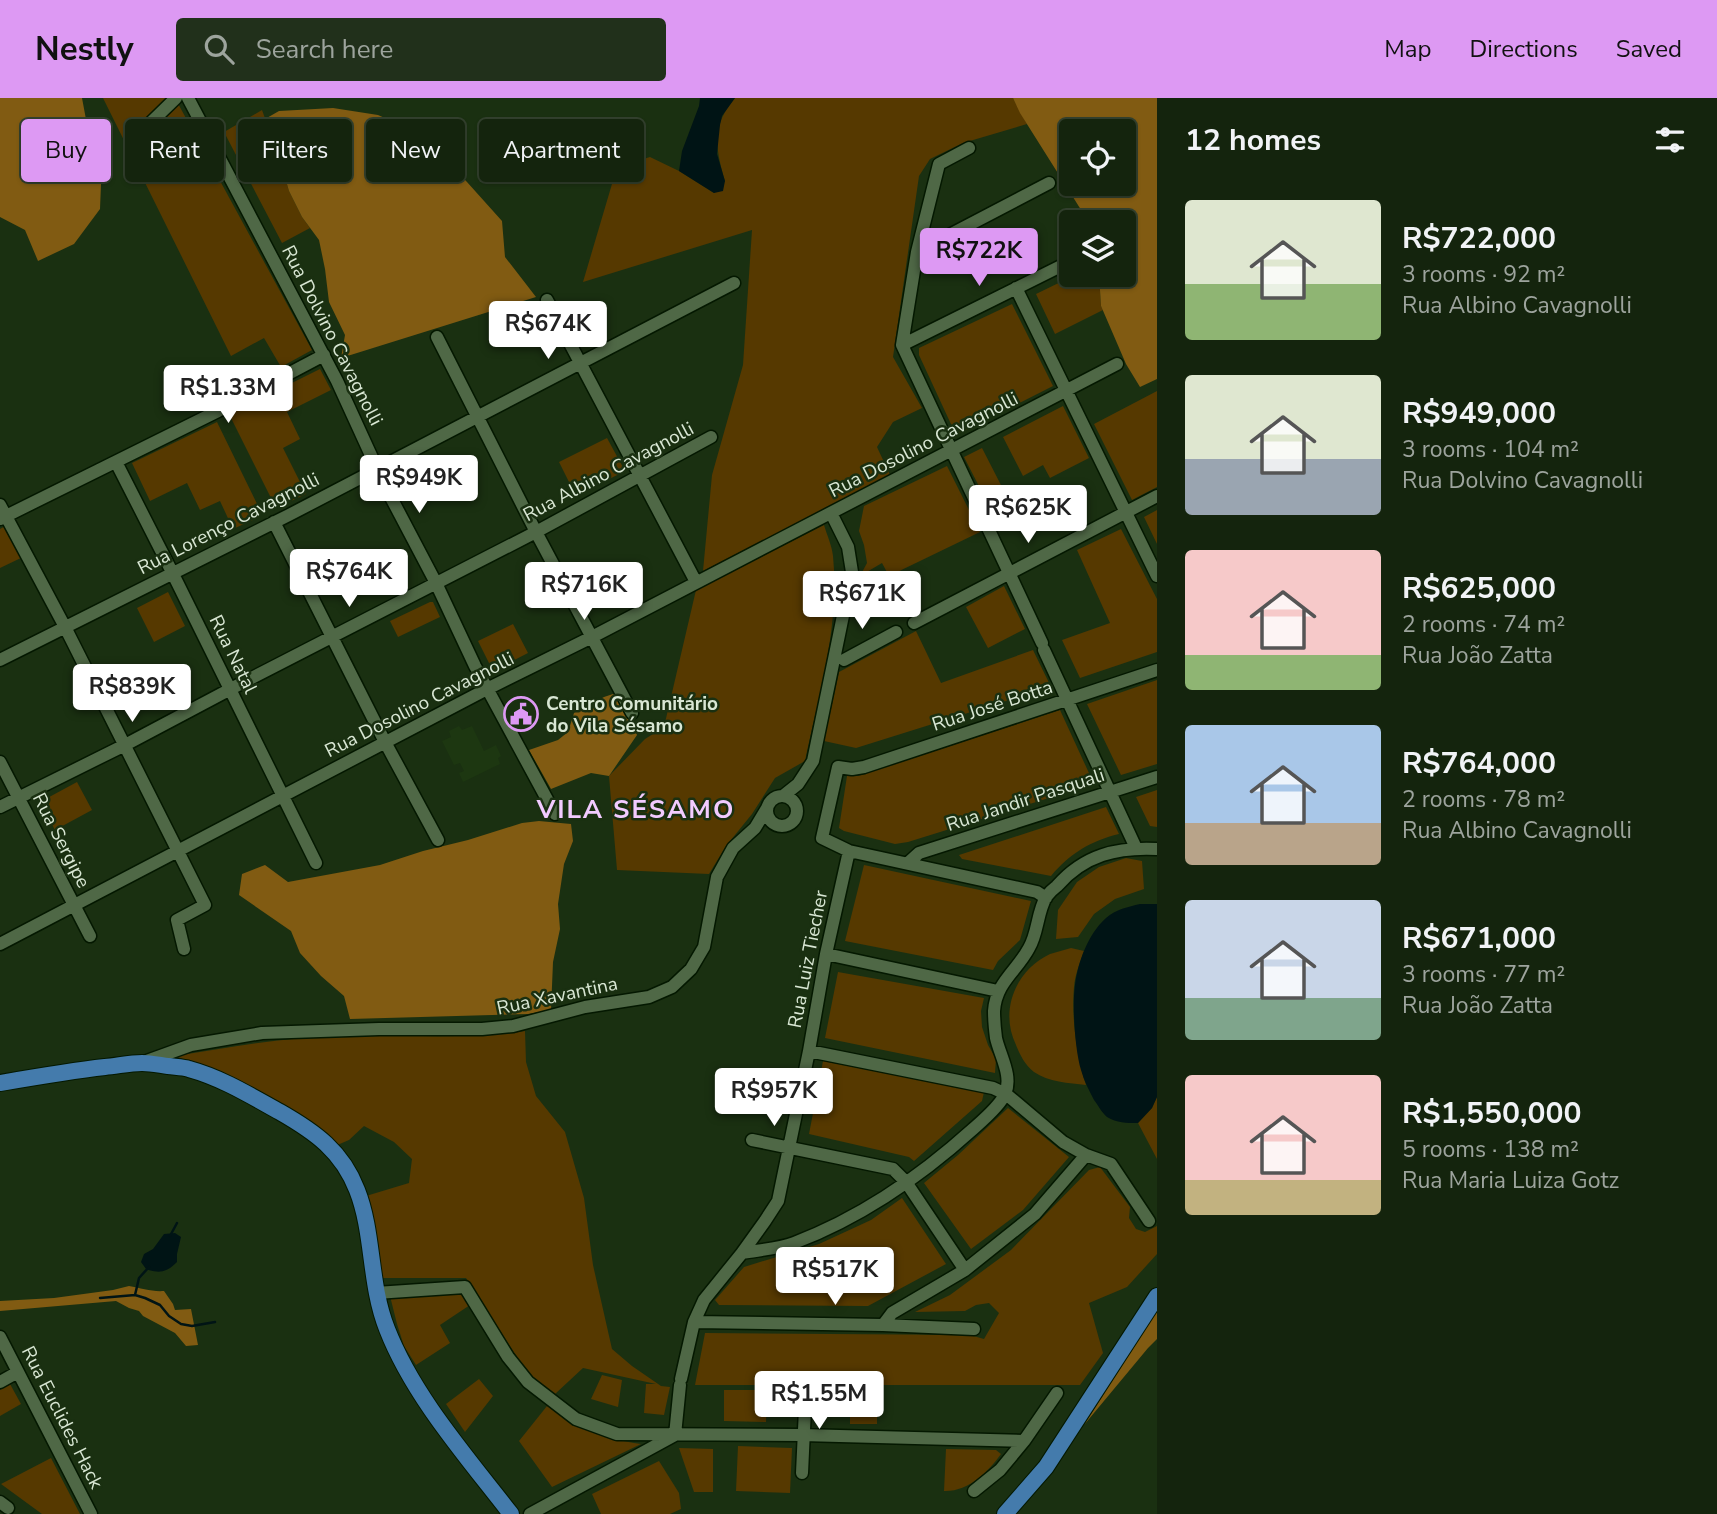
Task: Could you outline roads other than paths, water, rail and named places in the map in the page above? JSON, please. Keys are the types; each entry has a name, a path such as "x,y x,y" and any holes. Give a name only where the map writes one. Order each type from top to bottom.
{"main road":[{"path":"0,1083 141,1063 188,1068 226,1083 288,1117 332,1149 347,1167 358,1192 376,1293 386,1328 404,1367 511,1514"},
{"path":"1005,1514 1046,1467 1157,1296"}],"street":[{"path":"154,119 176,98"},
{"name":"Rua Dolvino Cavagnolli","path":"188,98 324,355 487,689 555,814"},
{"path":"969,148 939,164 917,252 902,345 1136,848"},
{"path":"917,252 1049,183"},
{"path":"902,345 1059,267"},
{"name":"Rua Lorenço Cavagnolli","path":"0,660 173,574 734,283"},
{"path":"1016,288 1157,576"},
{"path":"547,300 696,582"},
{"path":"437,337 632,713"},
{"path":"184,949 177,920 205,905 65,627 2,513 116,462 324,355"},
{"name":"Rua Dosolino Cavagnolli","path":"0,944 487,689 1117,365"},
{"name":"Rua Albino Cavagnolli","path":"0,807 536,532 711,437"},
{"name":"Rua Natal","path":"116,462 316,863"},
{"path":"914,623 1157,496"},
{"path":"776,824 769,818 769,804 774,798 783,796 798,785 813,761 852,572 848,547 831,513"},
{"path":"274,522 385,742 438,839"},
{"path":"844,660 896,632"},
{"name":"Rua José Botta","path":"849,851 822,838 838,767 864,767 1157,670"},
{"name":"Rua Sergipe","path":"0,762 90,936"},
{"name":"Rua Jandir Pasquali","path":"908,863 919,853 1157,777"},
{"path":"755,828 791,822 796,814 798,785"},
{"path":"783,796 791,799 796,806"},
{"name":"Rua Xavantina","path":"141,1063 191,1045 262,1034 379,1029 482,1029 513,1026 585,1007 649,997 672,987 691,970 704,947 717,877 733,848 755,828 767,808"},
{"path":"742,1253 792,1244 857,1213 947,1152 989,1114 1006,1094 1008,1074 996,1037 994,1011 998,992 1032,944 1036,923 1046,898 1069,873 1097,856 1136,848 1157,849"},
{"path":"849,851 1037,892 1046,898"},
{"name":"Rua Luiz Tiecher","path":"675,1435 680,1382 694,1322 704,1300 742,1253 778,1201 849,851"},
{"path":"826,954 998,992"},
{"path":"809,1051 993,1088 1006,1094 1063,1142 1086,1155 1111,1164 1149,1221"},
{"path":"752,1140 893,1169 906,1182 965,1270"},
{"path":"883,1325 892,1313 965,1270 1035,1214 1086,1155"},
{"path":"376,1293 466,1287 508,1357 528,1382 576,1419 617,1434 802,1435 1024,1441"},
{"path":"694,1322 974,1329"},
{"name":"Rua Euclides Hack","path":"0,1337 91,1514"},
{"path":"0,1382 18,1371"},
{"path":"802,1473 806,1387"},
{"path":"974,1491 1000,1470 1057,1393"},
{"path":"530,1514 675,1435"}],"waterway":[{"path":"170,1236 177,1223"},
{"path":"135,1295 139,1278 149,1267"},
{"path":"100,1298 135,1295 160,1305 169,1316 181,1324 192,1326 215,1322"}],"place":[{"name":"Centro Comunitário do Vila Sésamo","path":"521,714"}],"district":[{"name":"VILA SÉSAMO","path":"636,809"}]}
